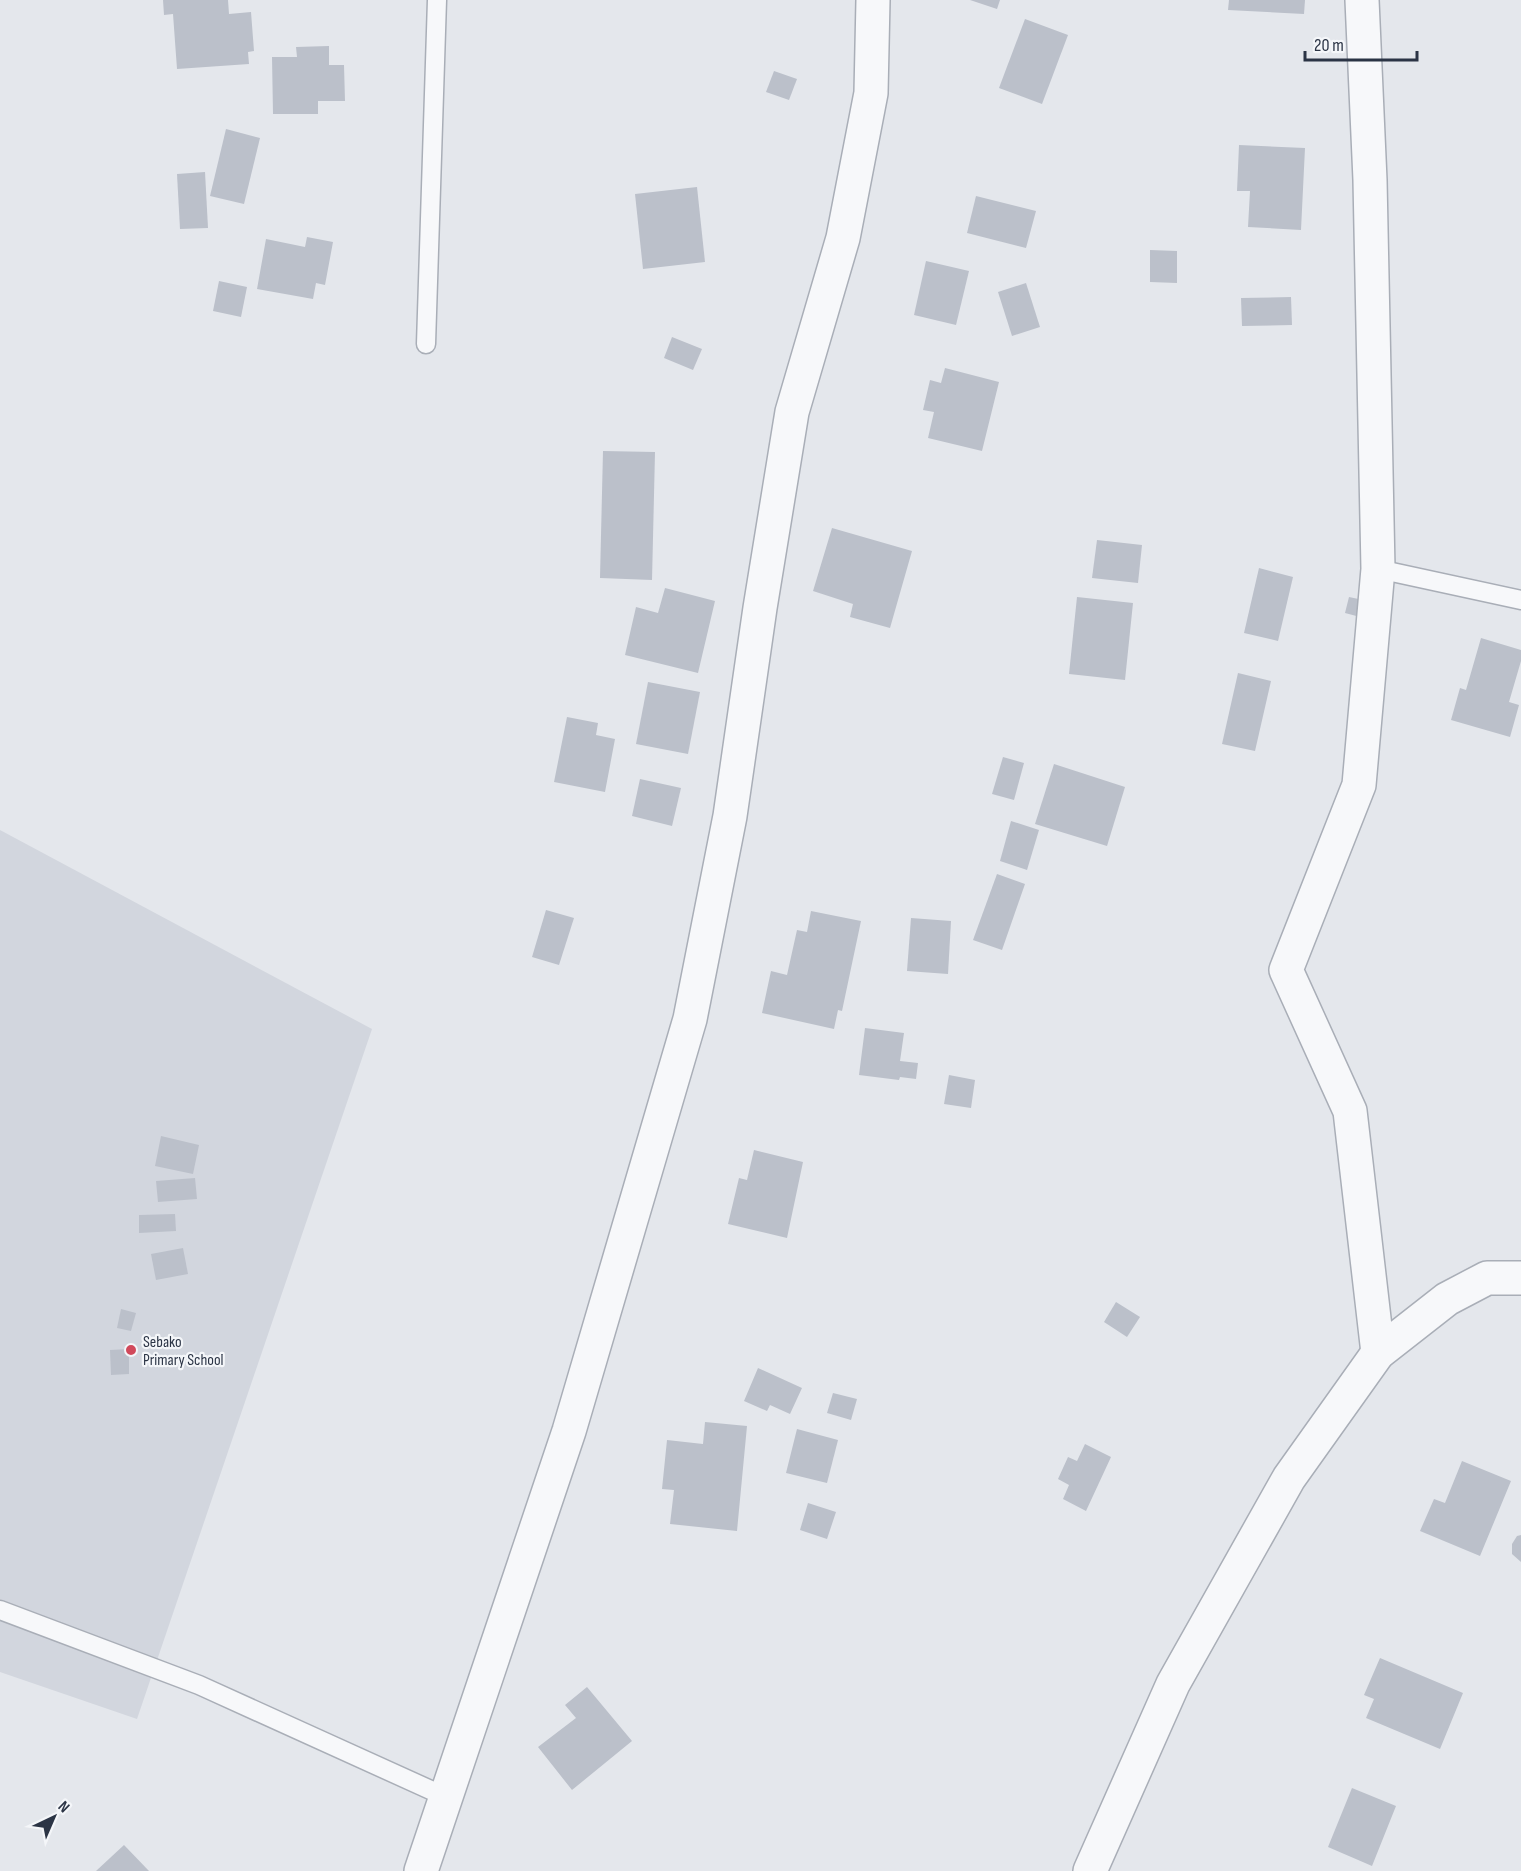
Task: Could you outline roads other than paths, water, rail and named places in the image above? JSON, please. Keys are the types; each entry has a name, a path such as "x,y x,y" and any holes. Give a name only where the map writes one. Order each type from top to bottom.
{"street":[{"path":"421,1871 569,1431 690,1019 730,816 760,608 792,412 843,238 871,93 873,0"},
{"path":"1362,0 1370,180 1378,569 1359,785 1286,970 1350,1111 1378,1353"},
{"path":"1090,1871 1173,1684 1289,1478 1378,1353 1448,1299 1487,1278 1521,1278"}],"lane":[{"path":"426,344 437,0"},
{"path":"1378,569 1521,600"},
{"path":"0,1610 199,1685 446,1797"}],"place":[{"name":"Sebako Primary School","path":"131,1350"}]}
